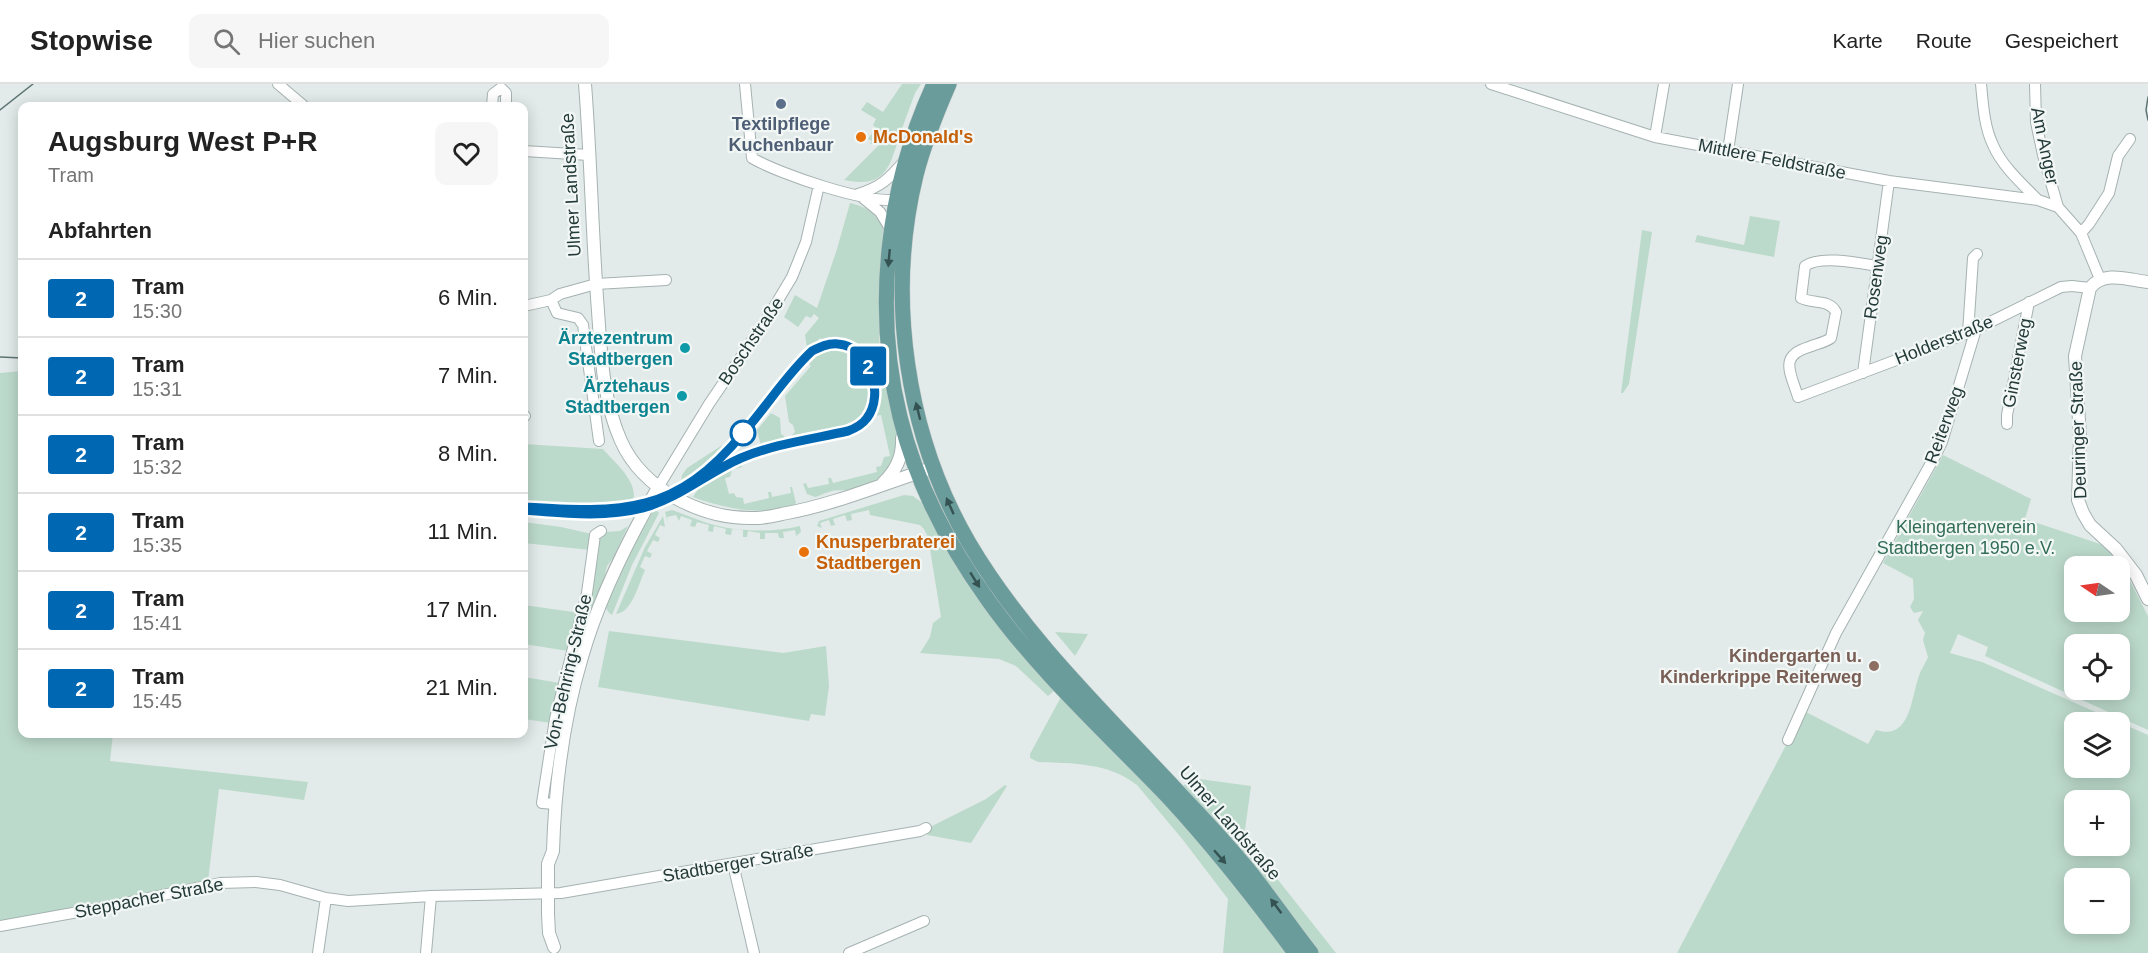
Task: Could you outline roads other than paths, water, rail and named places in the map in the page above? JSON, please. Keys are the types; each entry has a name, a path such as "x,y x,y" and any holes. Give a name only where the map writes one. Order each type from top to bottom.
{"main road":[{"path":"926,470 904,331 904,198 907,158 934,84"},
{"path":"949,84 891,230 887,321 890,360 900,416 926,470 971,546 1066,681 1241,880 1295,953"},
{"name":"Ulmer Landstraße","path":"1066,681 1113,724 1248,869 1311,953"}],"street":[{"path":"279,84 299,102"},
{"name":"Ulmer Landstraße","path":"585,84 596,284 604,375 615,423 622,442 645,474 684,502 705,512 737,518 758,518 827,504 926,470"},
{"path":"745,84 752,158 770,168 819,185 886,200 904,198"},
{"name":"Mittlere Feldstraße","path":"1491,84 1504,86 1655,137 1888,181 2038,200 2058,207"},
{"path":"1655,137 1664,84"},
{"path":"1728,151 1738,84"},
{"path":"1981,84 1986,121 1993,146 2020,182 2038,200"},
{"name":"Am Anger","path":"2035,84 2037,131 2058,207"},
{"path":"492,102 493,94 501,88 506,93 506,102"},
{"path":"2081,232 2090,223 2109,193 2118,156 2130,139"},
{"path":"528,151 589,155"},
{"path":"858,194 874,189 887,181 907,158"},
{"name":"Rosenweg","path":"1863,373 1888,181"},
{"name":"Boschstraße","path":"659,486 709,404 768,318 792,277 806,242 819,185"},
{"path":"858,194 880,212 891,230"},
{"path":"2058,207 2081,232 2100,279"},
{"name":"Reiterweg","path":"1788,740 1836,633 1942,442 1972,331 1973,258 1977,254"},
{"name":"Holderstraße","path":"1877,266 1842,261 1809,263 1805,266 1801,298 1827,303 1833,306 1836,312 1831,338 1792,355 1789,366 1798,397 1972,331 2061,287 2090,288"},
{"path":"2090,288 2100,279 2110,277 2148,282"},
{"path":"528,305 551,300 560,294 596,284 666,280"},
{"name":"Deuringer Straße","path":"2090,288 2075,356 2080,438 2078,500 2090,525 2116,549 2136,575 2148,599"},
{"path":"551,300 556,313 578,318 583,325 599,441"},
{"name":"Ginsterweg","path":"2007,424 2029,302"},
{"path":"880,486 890,477 903,451 900,416"},
{"path":"555,950 557,933 552,894 556,864 553,851 563,740 582,656 597,612 623,553 659,486"},
{"name":"Von-Behring-Straße","path":"556,804 543,803 548,754 562,686 587,593 595,535 601,531"},
{"name":"Stadtberger Straße","path":"552,894 632,883 808,849 867,842 926,828"},
{"path":"733,864 754,953"},
{"name":"Steppacher Straße","path":"0,926 117,905 220,883 272,884 326,898 348,901 431,896 552,894"},
{"path":"426,953 431,896"},
{"path":"318,953 326,898"},
{"path":"849,953 924,921"}],"tram line":[{"path":"0,110 33,84"},
{"path":"2148,97 2146,110 2148,120"},
{"path":"684,486 714,466 812,351 838,344 859,353 866,362 871,373 875,397 867,418 861,424 848,431 751,455 729,464 686,489"},
{"name":"2","path":"528,507 611,509 656,501 714,466 812,351 825,345 844,345 860,354 867,363 875,394 868,417 860,426 740,459 669,498 643,508 595,514 528,510"},
{"path":"0,357 18,358"},
{"path":"528,507 576,510 627,508"}],"place":[{"name":"Textilpflege Kuchenbaur","path":"781,104"},
{"name":"McDonald's","path":"861,137"},
{"name":"Ärztezentrum Stadtbergen","path":"685,348"},
{"name":"Ärztehaus Stadtbergen","path":"682,396"},
{"name":"Knusperbraterei Stadtbergen","path":"804,552"},
{"name":"Kindergarten u. Kinderkrippe Reiterweg","path":"1874,666"}],"park label":[{"name":"Kleingartenverein Stadtbergen 1950 e.V.","path":"1966,537"}]}
